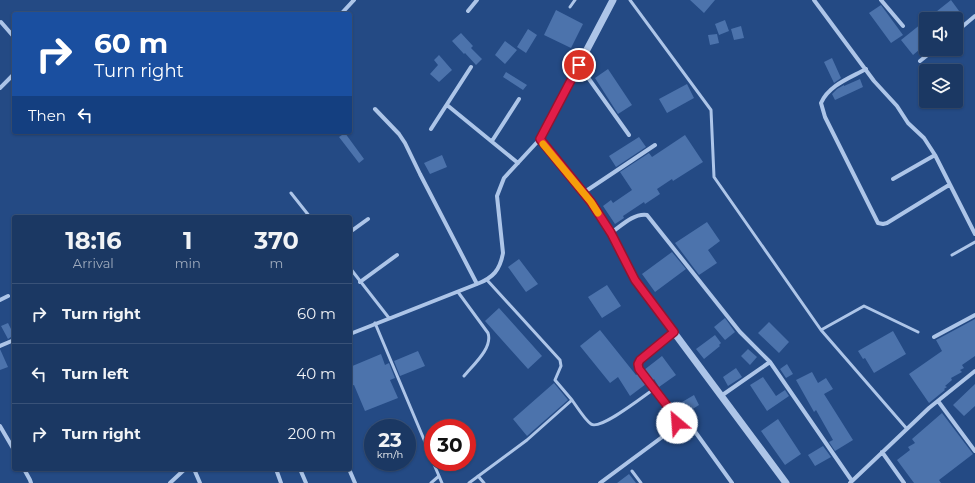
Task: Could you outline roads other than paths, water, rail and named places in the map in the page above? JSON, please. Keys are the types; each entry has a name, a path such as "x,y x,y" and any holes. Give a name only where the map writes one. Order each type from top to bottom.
{"street":[{"path":"343,12 354,0"},
{"path":"468,11 477,0"},
{"path":"352,333 458,292 487,280 492,276 502,260 497,196 504,178 540,139 613,0"},
{"path":"814,0 874,81 897,106 908,123 924,138 935,156 975,234"},
{"path":"881,0 903,26"},
{"path":"963,26 975,16"},
{"path":"1,22 12,35"},
{"path":"920,61 926,56"},
{"path":"579,65 629,135"},
{"path":"431,129 471,67"},
{"path":"866,69 831,89 824,96 821,102 825,117 878,223 887,223 949,185"},
{"path":"0,88 12,76"},
{"path":"492,141 519,99"},
{"path":"447,106 518,162"},
{"path":"375,109 399,134 405,143 477,284"},
{"path":"540,139 584,193 611,233 635,280 786,483"},
{"path":"584,193 655,145"},
{"path":"893,179 935,156"},
{"path":"611,233 635,216 641,214 648,215 740,332 770,362 851,482 907,429 975,370"},
{"path":"352,231 368,219"},
{"path":"360,282 396,254"},
{"path":"0,300 8,296"},
{"path":"934,337 975,315"},
{"path":"600,483 673,429 677,423 675,416 639,369 638,364 640,360 674,332"},
{"path":"0,346 12,341"},
{"path":"721,396 770,362"},
{"path":"938,401 975,451"},
{"path":"0,426 12,447"},
{"path":"691,426 732,483"},
{"path":"882,452 904,483"},
{"path":"25,471 31,483"},
{"path":"170,483 183,471"},
{"path":"195,471 200,483"},
{"path":"277,471 281,483"},
{"path":"301,471 306,483"},
{"path":"350,471 355,483"}],"lane":[{"path":"570,7 575,0"},
{"path":"630,0 711,110 714,177 821,330 907,429"},
{"path":"291,193 308,215"},
{"path":"952,255 975,242"},
{"path":"352,271 389,318"},
{"path":"487,280 560,360 562,366 555,380 591,424 596,426 609,420 654,388"},
{"path":"458,292 488,333 490,339 486,350 464,376"},
{"path":"821,330 864,306 918,332"},
{"path":"375,323 424,440"},
{"path":"469,483 527,440 572,400"},
{"path":"437,471 442,483"},
{"path":"632,471 642,483"},
{"path":"430,483 439,476"},
{"path":"478,476 484,483"}]}
